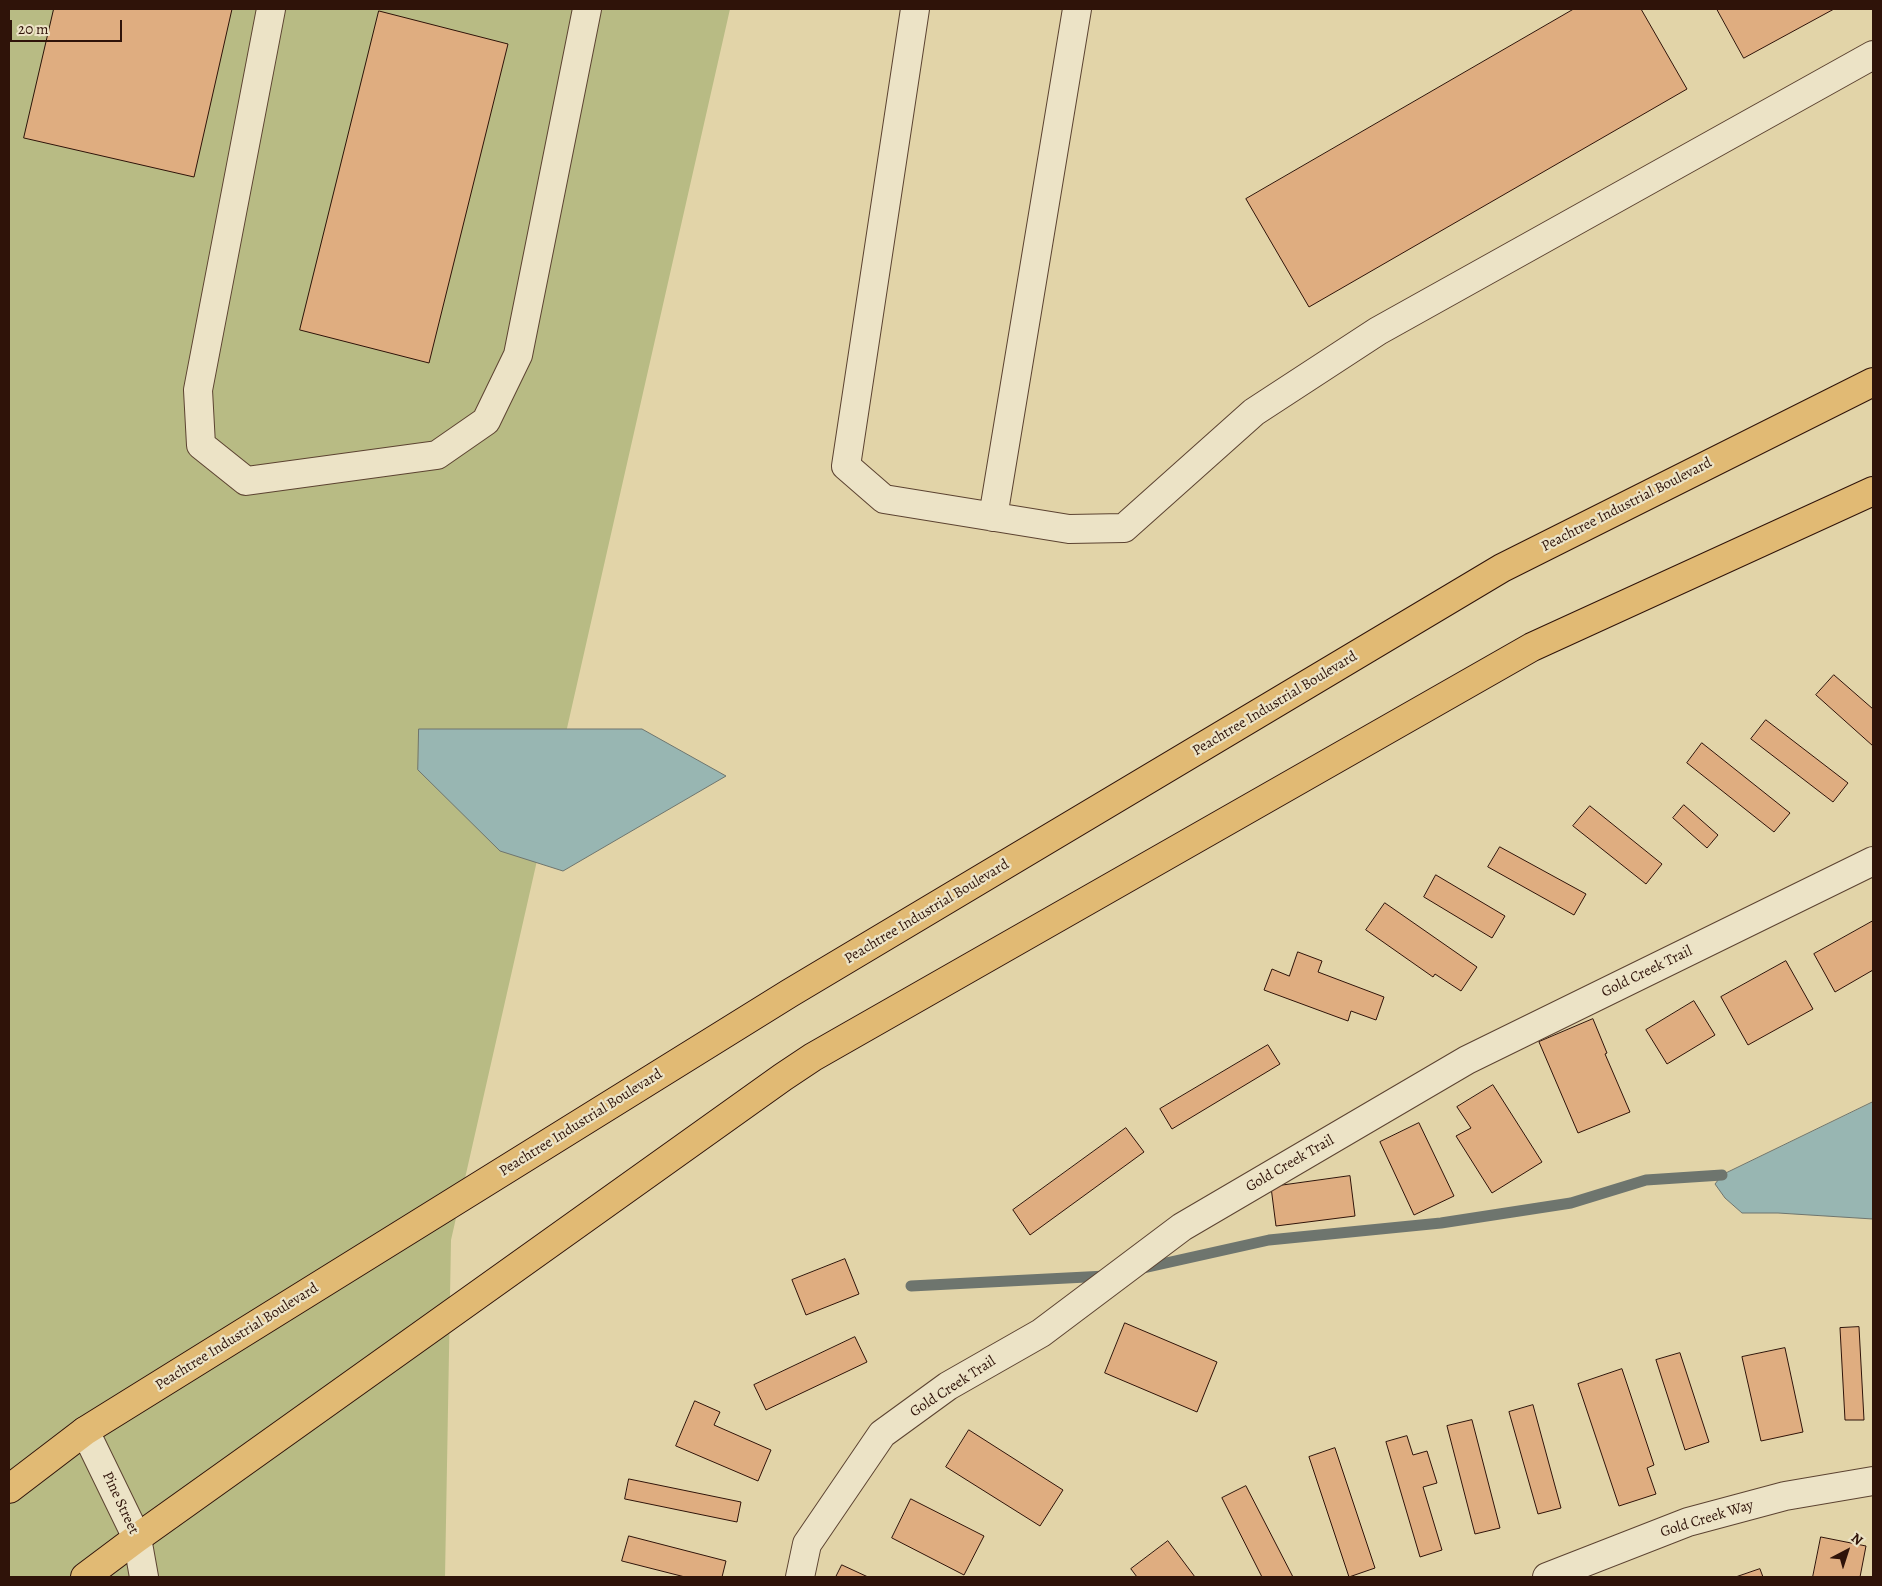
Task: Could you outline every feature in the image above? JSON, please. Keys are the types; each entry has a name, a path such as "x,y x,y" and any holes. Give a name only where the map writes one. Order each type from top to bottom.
{"main road":[{"name":"Peachtree Industrial Boulevard","path":"9,1490 85,1431 790,993 1502,568 1873,382"},
{"path":"85,1577 137,1538 813,1057 1532,647 1873,491"}],"street":[{"path":"271,9 198,390 201,445 246,481 437,455 486,421 518,355 587,9"},
{"path":"915,9 846,466 884,499 1069,529 1124,528 1254,412 1378,331 1873,55"},
{"path":"993,517 1077,9"},
{"name":"Gold Creek Trail","path":"800,1577 807,1544 882,1434 948,1386 1041,1333 1182,1226 1467,1060 1873,861"},
{"name":"Pine Street","path":"85,1431 137,1538 144,1577"},
{"name":"Gold Creek Way","path":"1547,1577 1688,1522 1785,1496 1873,1481"}],"green space":[{"path":"9,9 730,9 451,1240 445,1577 9,1577"}],"water":[{"path":"419,729 642,729 726,776 563,871 500,851 418,770"},
{"path":"1873,1102 1873,1219 1778,1213 1742,1213 1725,1198 1715,1184 1722,1175"}],"building":[{"path":"54,9 232,9 194,177 24,138"},
{"path":"1574,9 1641,9 1687,89 1309,307 1246,199"},
{"path":"1717,9 1834,9 1744,58"},
{"path":"379,11 508,44 429,363 300,330"},
{"path":"1834,675 1873,709 1873,746 1816,695"},
{"path":"1766,720 1848,783 1833,802 1751,739"},
{"path":"1702,743 1790,813 1774,832 1687,763"},
{"path":"1684,805 1718,835 1707,848 1673,818"},
{"path":"1590,806 1662,864 1646,884 1573,826"},
{"path":"1500,847 1586,894 1574,915 1488,867"},
{"path":"1436,875 1505,916 1492,938 1424,897"},
{"path":"1385,903 1477,967 1461,991 1435,974 1433,977 1366,930"},
{"path":"1873,921 1873,970 1835,992 1814,954"},
{"path":"1298,952 1322,961 1318,972 1384,997 1376,1020 1351,1011 1348,1021 1264,990 1272,969 1289,976"},
{"path":"1786,961 1813,1009 1748,1045 1721,997"},
{"path":"1694,1001 1715,1035 1667,1064 1646,1030"},
{"path":"1593,1019 1607,1053 1605,1054 1630,1112 1578,1133 1539,1042"},
{"path":"1268,1045 1280,1064 1172,1129 1160,1109"},
{"path":"1493,1085 1542,1162 1492,1193 1456,1136 1471,1128 1457,1107"},
{"path":"1419,1123 1454,1196 1414,1215 1380,1142"},
{"path":"1126,1128 1144,1152 1030,1235 1013,1210"},
{"path":"1350,1176 1355,1216 1276,1226 1271,1187"},
{"path":"845,1259 859,1294 806,1315 792,1280"},
{"path":"1125,1323 1217,1362 1197,1412 1105,1373"},
{"path":"1859,1327 1864,1420 1845,1420 1840,1328"},
{"path":"855,1337 867,1362 766,1410 754,1385"},
{"path":"1785,1348 1803,1432 1761,1441 1742,1357"},
{"path":"1680,1353 1709,1442 1685,1450 1656,1360"},
{"path":"1622,1369 1654,1465 1647,1468 1656,1494 1619,1506 1578,1384"},
{"path":"695,1401 720,1412 714,1425 771,1450 758,1481 676,1446"},
{"path":"1533,1405 1561,1508 1538,1514 1509,1412"},
{"path":"1472,1420 1500,1528 1475,1534 1447,1426"},
{"path":"969,1430 1063,1490 1040,1526 946,1467"},
{"path":"1407,1436 1413,1455 1427,1451 1437,1483 1423,1487 1442,1550 1420,1557 1386,1442"},
{"path":"1335,1448 1375,1568 1349,1577 1309,1457"},
{"path":"629,1479 741,1502 737,1522 625,1499"},
{"path":"1246,1486 1293,1577 1262,1577 1222,1498"},
{"path":"911,1499 984,1536 964,1575 892,1538"},
{"path":"629,1536 726,1561 722,1577 685,1577 622,1561"},
{"path":"1821,1537 1866,1546 1860,1577 1813,1577"},
{"path":"1168,1541 1195,1577 1137,1577 1131,1569"},
{"path":"842,1565 868,1577 836,1577"},
{"path":"1760,1569 1763,1577 1736,1577"}],"waterway":[{"path":"1139,1269 1269,1240 1441,1223 1571,1203 1646,1180 1722,1175"},
{"path":"911,1286 1106,1276"}]}
